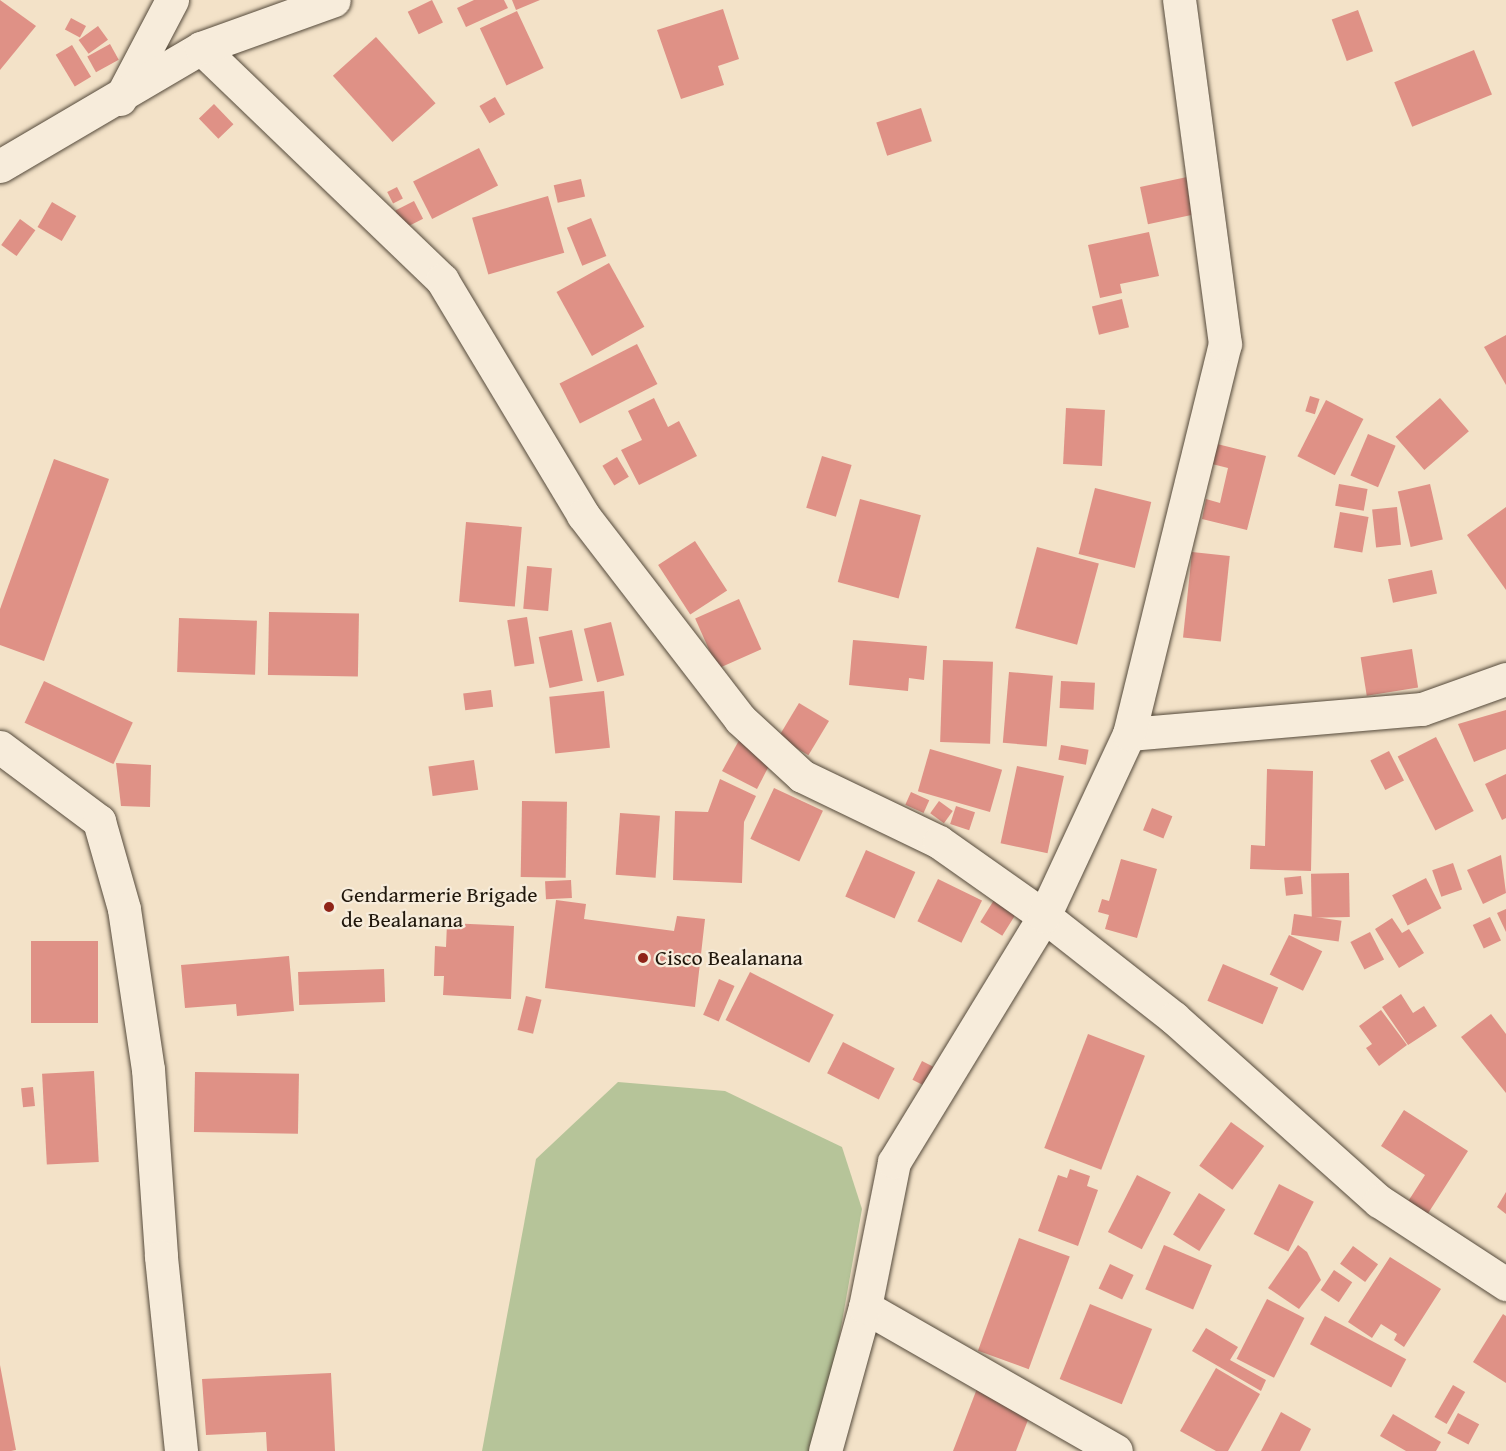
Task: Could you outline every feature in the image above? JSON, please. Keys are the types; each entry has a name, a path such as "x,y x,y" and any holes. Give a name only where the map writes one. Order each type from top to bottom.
{"street":[{"path":"119,100 172,0"},
{"path":"0,166 119,100 201,48 334,0"},
{"path":"825,1451 865,1307 894,1162 1044,916 1129,734 1225,344 1179,0"},
{"path":"201,48 442,280 583,515 740,719 802,776 939,842 1044,916 1174,1018 1379,1201 1506,1284"},
{"path":"1129,734 1422,709 1506,679"},
{"path":"0,747 99,821 124,909 148,1069 161,1257 182,1451"},
{"path":"865,1307 1116,1451"}],"green space":[{"path":"618,1082 725,1091 842,1147 862,1209 819,1451 482,1451 536,1159"}],"building":[{"path":"0,0 36,26 0,70"},
{"path":"432,0 443,22 419,34 408,12"},
{"path":"474,0 504,0 508,8 466,27 457,8"},
{"path":"512,0 540,0 516,10"},
{"path":"723,9 739,59 718,66 724,85 681,99 657,30"},
{"path":"1358,10 1373,51 1347,61 1332,20"},
{"path":"517,11 544,68 506,85 480,28"},
{"path":"71,18 86,26 80,37 65,29"},
{"path":"98,26 108,40 89,54 79,40"},
{"path":"376,37 436,103 392,142 333,76"},
{"path":"110,44 119,60 96,72 87,57"},
{"path":"72,45 91,77 75,87 56,55"},
{"path":"1474,50 1492,95 1412,127 1394,82"},
{"path":"495,97 505,114 489,123 479,106"},
{"path":"214,104 233,124 218,139 199,119"},
{"path":"921,108 932,141 887,156 876,123"},
{"path":"479,148 498,185 432,219 413,182"},
{"path":"1187,177 1195,214 1148,224 1140,187"},
{"path":"581,179 585,197 558,203 554,185"},
{"path":"397,187 403,199 393,204 387,192"},
{"path":"548,196 564,253 488,274 472,218"},
{"path":"414,201 423,219 404,228 395,211"},
{"path":"52,202 76,216 62,241 38,227"},
{"path":"591,218 606,256 582,266 567,228"},
{"path":"20,219 35,230 17,256 1,245"},
{"path":"1149,232 1159,276 1120,284 1122,293 1100,298 1088,245"},
{"path":"609,263 644,327 592,356 557,292"},
{"path":"1122,299 1129,327 1099,335 1092,306"},
{"path":"1506,335 1506,385 1484,347"},
{"path":"637,344 657,384 580,424 559,383"},
{"path":"1310,396 1320,399 1315,414 1305,411"},
{"path":"654,398 668,427 679,421 697,456 639,485 621,450 642,440 628,411"},
{"path":"1440,398 1469,431 1424,470 1395,437"},
{"path":"1326,400 1363,419 1335,475 1297,456"},
{"path":"1066,408 1105,410 1102,466 1063,464"},
{"path":"1368,434 1396,446 1378,487 1350,475"},
{"path":"1217,444 1266,456 1247,530 1202,519 1206,499 1220,503 1228,468 1212,464"},
{"path":"822,456 852,465 836,517 806,508"},
{"path":"617,457 629,477 614,485 602,466"},
{"path":"54,459 109,479 44,661 0,645 0,609"},
{"path":"1339,484 1368,489 1364,511 1335,506"},
{"path":"1430,484 1443,540 1411,547 1398,491"},
{"path":"1095,488 1151,502 1135,568 1079,554"},
{"path":"860,499 921,515 899,598 838,582"},
{"path":"1397,507 1401,545 1376,547 1372,510"},
{"path":"1506,507 1506,590 1467,535"},
{"path":"1340,512 1369,517 1362,552 1334,547"},
{"path":"466,522 522,527 515,607 459,602"},
{"path":"695,541 727,590 690,614 658,565"},
{"path":"1037,547 1099,564 1077,645 1015,628"},
{"path":"1192,552 1230,556 1221,642 1183,638"},
{"path":"527,566 552,568 548,611 523,609"},
{"path":"1432,570 1437,593 1393,603 1388,579"},
{"path":"739,599 761,649 718,669 695,619"},
{"path":"269,612 359,614 358,677 268,675"},
{"path":"527,617 534,663 515,667 507,620"},
{"path":"179,618 257,621 255,675 177,672"},
{"path":"611,622 624,675 597,682 584,629"},
{"path":"572,630 583,681 550,688 539,637"},
{"path":"853,640 927,646 924,680 909,678 908,691 849,685"},
{"path":"1412,649 1418,688 1367,696 1361,657"},
{"path":"943,660 993,662 990,744 940,742"},
{"path":"1009,672 1053,676 1047,747 1003,743"},
{"path":"44,681 133,722 113,764 25,723"},
{"path":"1061,681 1095,683 1094,710 1060,708"},
{"path":"491,690 493,707 465,710 463,693"},
{"path":"604,691 610,748 555,753 549,697"},
{"path":"799,703 829,721 808,755 778,737"},
{"path":"1506,710 1506,749 1474,762 1458,724"},
{"path":"742,735 772,760 757,789 722,771"},
{"path":"1436,737 1474,811 1435,830 1398,757"},
{"path":"1061,745 1089,750 1086,765 1058,760"},
{"path":"930,749 1002,770 990,812 918,791"},
{"path":"1389,751 1404,780 1385,790 1370,761"},
{"path":"474,760 478,790 433,796 428,766"},
{"path":"116,763 151,765 150,807 121,806"},
{"path":"1017,766 1064,776 1048,853 1001,843"},
{"path":"1267,769 1313,771 1311,871 1250,869 1251,845 1265,846"},
{"path":"1506,774 1506,818 1502,820 1485,784"},
{"path":"720,779 756,796 744,822 742,883 673,880 675,811 708,812"},
{"path":"774,788 823,811 799,862 750,839"},
{"path":"911,792 929,800 924,813 905,805"},
{"path":"522,801 567,802 566,878 521,877"},
{"path":"939,801 953,811 944,823 930,813"},
{"path":"956,806 975,812 969,830 950,824"},
{"path":"1152,808 1172,816 1163,838 1143,830"},
{"path":"620,813 660,816 656,878 616,875"},
{"path":"866,850 915,872 895,919 845,897"},
{"path":"1501,855 1506,893 1483,904 1467,870"},
{"path":"1121,859 1157,869 1137,938 1105,929 1109,915 1098,912 1102,899 1109,901"},
{"path":"1453,863 1462,889 1441,897 1432,870"},
{"path":"1349,873 1350,917 1312,918 1311,874"},
{"path":"1301,876 1303,894 1286,896 1284,878"},
{"path":"1426,878 1441,908 1408,926 1392,895"},
{"path":"938,879 982,900 961,943 917,921"},
{"path":"571,880 572,898 546,899 545,881"},
{"path":"556,900 586,904 584,919 674,931 677,916 705,919 695,1007 545,988"},
{"path":"994,900 1016,914 1002,936 980,922"},
{"path":"1506,909 1506,932 1497,913"},
{"path":"1294,914 1342,921 1339,941 1291,935"},
{"path":"1490,917 1501,941 1484,949 1473,925"},
{"path":"1392,918 1402,933 1409,929 1424,953 1399,968 1375,929"},
{"path":"447,923 514,926 511,999 443,995 444,976 434,976 435,946 446,947"},
{"path":"1370,932 1384,960 1364,970 1350,942"},
{"path":"1289,935 1322,951 1303,991 1270,975"},
{"path":"31,941 98,941 98,1023 31,1023"},
{"path":"289,956 294,1011 237,1016 236,1004 185,1008 181,965"},
{"path":"1223,964 1278,987 1263,1024 1207,1001"},
{"path":"384,969 385,1002 299,1005 298,972"},
{"path":"750,972 834,1015 809,1063 725,1020"},
{"path":"719,979 735,986 719,1022 703,1015"},
{"path":"1401,994 1413,1013 1424,1006 1437,1026 1408,1045 1382,1007"},
{"path":"526,996 542,1000 533,1034 518,1030"},
{"path":"1381,1010 1407,1045 1379,1066 1366,1048 1372,1044 1359,1026"},
{"path":"1491,1014 1506,1034 1506,1093 1461,1037"},
{"path":"1088,1034 1145,1056 1101,1170 1044,1148"},
{"path":"843,1042 895,1068 879,1100 827,1073"},
{"path":"922,1061 936,1068 927,1087 912,1080"},
{"path":"94,1071 99,1162 47,1165 42,1074"},
{"path":"195,1072 299,1074 298,1134 194,1132"},
{"path":"33,1087 35,1106 23,1107 21,1088"},
{"path":"1404,1110 1468,1151 1427,1215 1407,1203 1425,1175 1381,1146"},
{"path":"1231,1122 1264,1146 1232,1190 1199,1166"},
{"path":"1070,1169 1090,1176 1087,1186 1098,1190 1078,1246 1038,1231 1058,1175 1067,1178"},
{"path":"1137,1175 1171,1192 1142,1249 1108,1232"},
{"path":"1279,1184 1314,1202 1288,1252 1254,1234"},
{"path":"1506,1192 1506,1214 1497,1207"},
{"path":"1199,1193 1225,1209 1199,1251 1173,1235"},
{"path":"1019,1238 1070,1256 1029,1369 978,1351"},
{"path":"1164,1245 1212,1265 1193,1310 1145,1289"},
{"path":"1298,1245 1307,1252 1321,1280 1299,1309 1268,1288"},
{"path":"1353,1246 1378,1264 1365,1282 1340,1264"},
{"path":"1390,1257 1441,1289 1404,1347 1394,1340 1397,1334 1381,1324 1372,1338 1348,1322"},
{"path":"1110,1264 1134,1275 1122,1299 1099,1288"},
{"path":"1334,1270 1352,1282 1339,1302 1321,1290"},
{"path":"1267,1299 1304,1318 1274,1378 1237,1359"},
{"path":"1090,1304 1152,1329 1122,1404 1060,1379"},
{"path":"1503,1314 1506,1316 1506,1383 1473,1362"},
{"path":"1325,1316 1406,1359 1391,1387 1310,1344"},
{"path":"1206,1328 1238,1347 1230,1360 1266,1380 1261,1391 1192,1351"},
{"path":"0,1365 16,1450 11,1451 0,1451"},
{"path":"1216,1368 1260,1394 1228,1451 1216,1451 1180,1431"},
{"path":"331,1373 335,1451 267,1451 266,1432 206,1435 202,1379"},
{"path":"1453,1385 1465,1392 1447,1424 1434,1417"},
{"path":"978,1386 1033,1407 1016,1451 953,1451"},
{"path":"1281,1412 1311,1429 1300,1451 1261,1451"},
{"path":"1458,1413 1479,1424 1468,1445 1447,1433"},
{"path":"1393,1414 1441,1442 1436,1451 1406,1451 1380,1436"}],"place":[{"name":"Gendarmerie Brigade de Bealanana","path":"329,907"},
{"name":"Cisco Bealanana","path":"643,958"}]}
